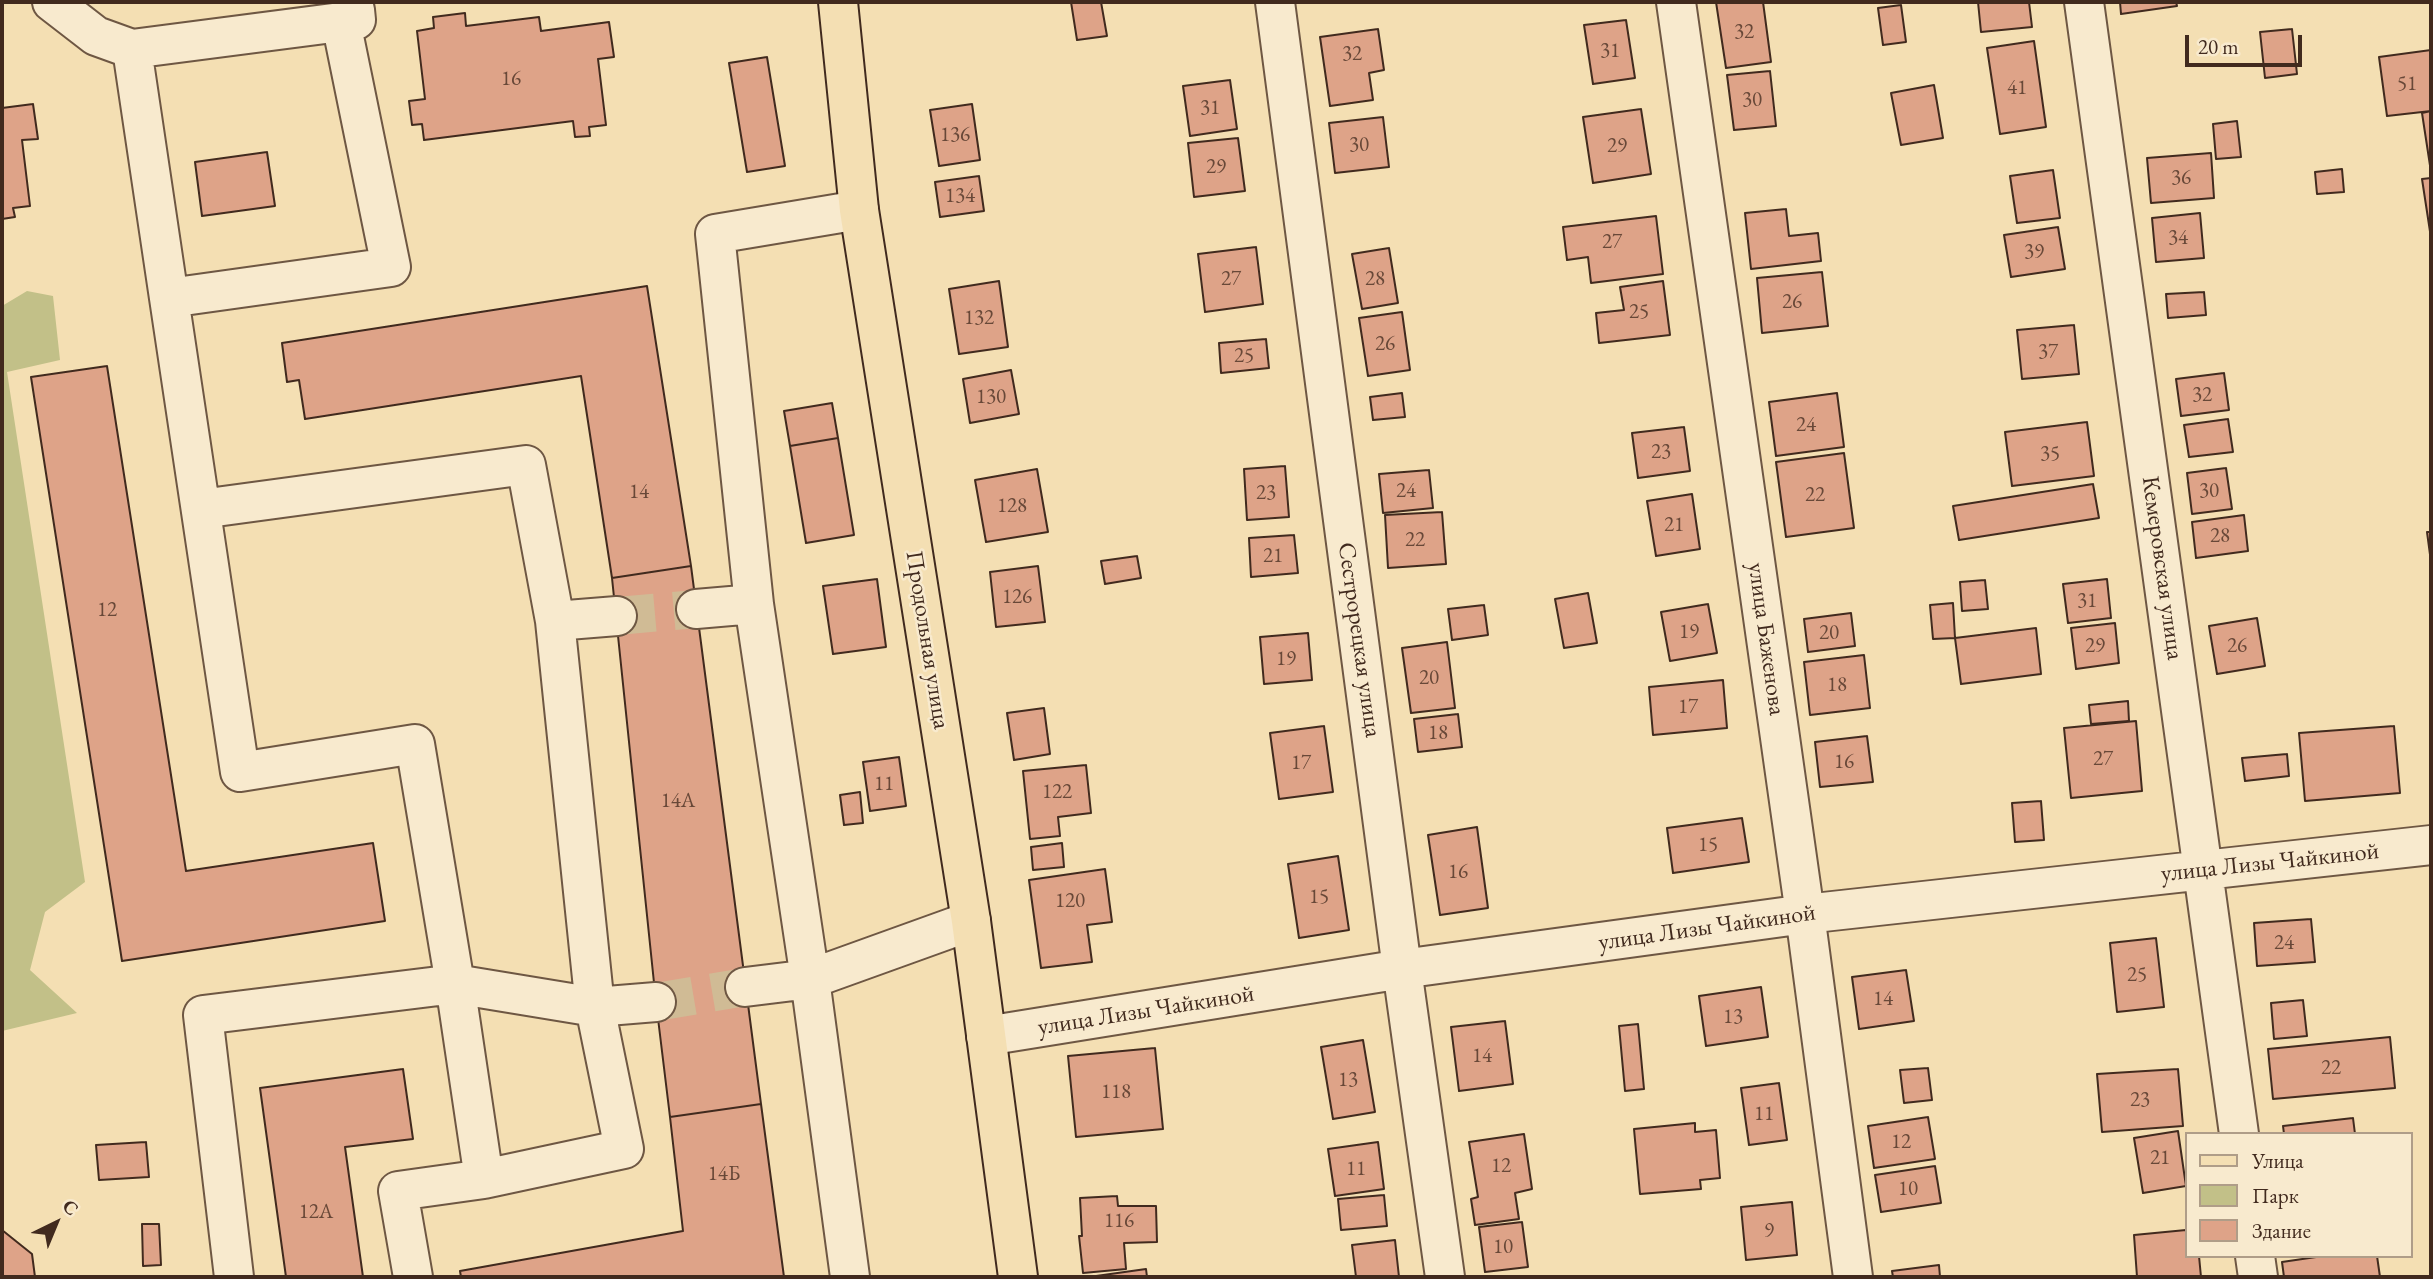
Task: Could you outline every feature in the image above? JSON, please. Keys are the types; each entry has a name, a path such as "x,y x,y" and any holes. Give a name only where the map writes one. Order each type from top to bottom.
{"main road":[{"name":"Продольная улица","path":"838,2 859,210 971,921 1018,1277"}],"street":[{"path":"52,2 96,36 132,49 347,12 391,267 169,298"},
{"name":"Сестрорецкая улица","path":"1275,2 1402,969 1446,1277"},
{"name":"улица Баженова","path":"1676,2 1805,914 1853,1277"},
{"name":"Кемеровская улица","path":"2084,2 2239,1132"},
{"path":"132,49 240,772 415,744 484,1179"},
{"path":"850,1277 810,979 754,604 715,234 859,210"},
{"path":"201,509 526,465 555,621 595,1007 624,1149 484,1179 398,1191 413,1277"},
{"path":"696,609 754,604"},
{"path":"555,621 617,616"},
{"name":"улица Лизы Чайкиной","path":"986,1037 1402,969 1805,914 2431,845"},
{"path":"745,987 810,979 971,921"},
{"path":"234,1277 202,1015 455,984 595,1007 656,1002"},
{"path":"2255,1258 2258,1277"}],"green space":[{"path":"27,291 53,296 60,360 7,372 85,882 45,912 30,970 77,1013 2,1031 2,306"}],"building":[{"path":"1071,2 1101,2 1107,36 1077,40"},
{"path":"1716,2 1763,2 1771,62 1726,68"},
{"path":"1978,2 2029,2 2032,27 1981,32"},
{"path":"2120,2 2176,2 2177,6 2121,14"},
{"path":"1901,5 1906,42 1883,45 1878,8"},
{"path":"465,13 466,26 539,17 541,31 609,22 614,57 598,59 606,125 589,127 590,136 575,137 573,121 424,140 422,124 412,125 409,101 425,99 417,31 434,28 433,17"},
{"path":"1626,20 1635,78 1593,84 1584,25"},
{"path":"1378,29 1384,70 1369,73 1373,100 1330,106 1320,37"},
{"path":"2292,29 2297,74 2265,78 2260,32"},
{"path":"2034,41 2046,127 2000,134 1987,48"},
{"path":"2431,50 2431,111 2387,116 2379,57"},
{"path":"767,57 785,166 747,172 729,63"},
{"path":"1770,71 1776,126 1734,130 1727,75"},
{"path":"1230,80 1237,129 1190,136 1183,86"},
{"path":"1934,85 1943,138 1901,145 1891,93"},
{"path":"33,104 38,139 22,140 30,206 13,208 15,217 2,219 2,108"},
{"path":"972,104 980,160 939,166 930,110"},
{"path":"1641,109 1651,174 1593,183 1583,117"},
{"path":"2431,111 2431,172 2422,113"},
{"path":"1383,117 1389,167 1335,173 1329,123"},
{"path":"2237,121 2241,157 2216,159 2213,124"},
{"path":"1238,138 1245,191 1194,197 1188,143"},
{"path":"267,152 275,206 202,216 195,162"},
{"path":"2211,153 2214,198 2151,203 2147,158"},
{"path":"2342,169 2344,192 2317,194 2315,172"},
{"path":"2053,170 2060,218 2017,223 2010,176"},
{"path":"979,176 984,211 940,217 935,182"},
{"path":"2431,178 2431,238 2422,179"},
{"path":"1786,209 1789,236 1818,233 1821,261 1751,269 1745,213"},
{"path":"2200,213 2204,258 2156,262 2152,218"},
{"path":"1656,216 1663,274 1591,283 1588,257 1567,260 1563,227"},
{"path":"2058,227 2065,269 2011,277 2004,235"},
{"path":"1256,247 1263,304 1205,312 1198,254"},
{"path":"1389,248 1398,303 1362,309 1352,254"},
{"path":"1822,272 1828,326 1762,333 1757,278"},
{"path":"999,281 1008,347 959,354 949,289"},
{"path":"1663,281 1670,335 1599,343 1596,313 1624,310 1620,287"},
{"path":"647,286 691,566 612,578 581,376 305,419 299,380 287,382 282,343"},
{"path":"2204,292 2206,315 2168,318 2166,294"},
{"path":"1402,312 1410,370 1368,376 1359,318"},
{"path":"2074,325 2079,374 2022,379 2017,330"},
{"path":"1266,339 1269,368 1221,373 1219,343"},
{"path":"107,366 186,871 373,843 385,921 122,961 31,377"},
{"path":"1011,370 1019,414 970,423 963,379"},
{"path":"2224,373 2229,410 2181,416 2176,379"},
{"path":"1402,393 1405,417 1373,420 1370,397"},
{"path":"1837,393 1844,447 1776,456 1769,402"},
{"path":"832,403 838,438 790,446 784,411"},
{"path":"2228,419 2233,452 2189,457 2184,425"},
{"path":"2087,422 2094,476 2012,486 2005,432"},
{"path":"1684,427 1690,471 1638,478 1632,433"},
{"path":"838,438 854,535 806,543 790,446"},
{"path":"1844,453 1854,528 1786,537 1776,462"},
{"path":"1285,466 1289,517 1247,520 1244,469"},
{"path":"2226,468 2232,509 2192,514 2187,473"},
{"path":"1037,469 1048,532 986,542 975,480"},
{"path":"1429,470 1433,508 1383,513 1379,474"},
{"path":"2093,484 2099,518 1959,540 1953,506"},
{"path":"1692,494 1700,549 1656,556 1647,501"},
{"path":"1442,512 1446,564 1388,568 1385,515"},
{"path":"2244,515 2248,551 2196,558 2192,522"},
{"path":"2427,532 2431,532 2431,562"},
{"path":"1294,535 1298,573 1251,577 1249,538"},
{"path":"1137,556 1141,578 1105,584 1101,561"},
{"path":"691,566 761,1104 670,1117 612,578"},
{"path":"1038,566 1045,622 996,627 990,572"},
{"path":"877,579 886,647 833,654 823,586"},
{"path":"2107,579 2111,618 2068,623 2063,584"},
{"path":"1985,580 1988,609 1962,611 1960,582"},
{"path":"1588,593 1597,643 1564,648 1555,599"},
{"path":"1953,603 1955,638 1933,639 1930,605"},
{"path":"1708,604 1717,653 1670,661 1661,612"},
{"path":"1484,605 1488,635 1452,640 1448,609"},
{"path":"1851,613 1855,646 1808,652 1804,619"},
{"path":"2257,618 2265,666 2217,674 2209,626"},
{"path":"2115,623 2119,663 2076,669 2071,628"},
{"path":"2036,628 2041,674 1961,684 1955,638"},
{"path":"1308,633 1312,680 1264,684 1260,637"},
{"path":"1447,642 1455,708 1411,713 1402,648"},
{"path":"1864,655 1870,708 1810,715 1804,662"},
{"path":"1723,680 1727,728 1653,735 1649,687"},
{"path":"2128,701 2129,721 2091,724 2089,705"},
{"path":"1044,708 1050,754 1014,760 1007,713"},
{"path":"1458,714 1462,747 1418,752 1414,719"},
{"path":"2136,721 2142,791 2071,798 2064,728"},
{"path":"1324,726 1333,792 1279,799 1270,733"},
{"path":"2394,726 2400,793 2305,801 2299,733"},
{"path":"1867,736 1873,782 1820,787 1815,742"},
{"path":"2287,754 2289,776 2245,781 2242,758"},
{"path":"899,757 906,806 870,811 863,762"},
{"path":"1086,765 1091,813 1058,817 1060,836 1030,839 1023,771"},
{"path":"860,792 863,823 844,825 840,795"},
{"path":"2041,801 2044,840 2015,842 2012,803"},
{"path":"1742,818 1749,862 1673,873 1667,828"},
{"path":"1477,827 1488,908 1440,915 1428,835"},
{"path":"1062,843 1064,867 1033,870 1031,847"},
{"path":"1338,856 1349,930 1299,938 1288,864"},
{"path":"1105,869 1112,922 1087,925 1092,962 1041,968 1029,880"},
{"path":"2311,919 2315,962 2257,966 2254,923"},
{"path":"2156,938 2164,1007 2117,1012 2110,943"},
{"path":"1906,970 1914,1021 1859,1029 1852,977"},
{"path":"1761,987 1768,1037 1706,1046 1699,996"},
{"path":"2303,1000 2307,1036 2274,1039 2271,1003"},
{"path":"1505,1021 1513,1084 1459,1091 1451,1027"},
{"path":"1638,1024 1644,1089 1625,1091 1619,1026"},
{"path":"2390,1037 2395,1088 2273,1099 2268,1049"},
{"path":"1363,1040 1375,1112 1333,1119 1321,1047"},
{"path":"1155,1048 1163,1129 1076,1137 1068,1056"},
{"path":"1928,1068 1932,1100 1904,1103 1900,1070"},
{"path":"403,1069 413,1139 345,1147 363,1277 286,1277 260,1088"},
{"path":"2178,1069 2183,1126 2102,1132 2097,1074"},
{"path":"1779,1083 1787,1140 1749,1145 1741,1088"},
{"path":"761,1104 784,1277 461,1277 460,1271 683,1231 670,1117"},
{"path":"1928,1117 1935,1159 1874,1168 1868,1126"},
{"path":"2353,1118 2355,1132 2284,1132 2283,1126"},
{"path":"1695,1123 1695,1132 1716,1130 1720,1178 1700,1180 1701,1189 1640,1194 1634,1129"},
{"path":"2178,1131 2184,1186 2143,1193 2134,1138"},
{"path":"1524,1134 1532,1189 1515,1193 1519,1219 1475,1225 1471,1199 1478,1197 1469,1142"},
{"path":"146,1142 149,1177 99,1180 96,1145"},
{"path":"1378,1142 1384,1189 1335,1196 1328,1149"},
{"path":"1935,1166 1941,1203 1881,1212 1875,1175"},
{"path":"1384,1195 1387,1226 1341,1230 1338,1199"},
{"path":"1117,1196 1118,1206 1156,1206 1157,1242 1124,1243 1126,1269 1083,1273 1079,1236 1082,1236 1080,1198"},
{"path":"1792,1202 1797,1255 1746,1260 1741,1207"},
{"path":"1522,1222 1528,1267 1485,1272 1479,1227"},
{"path":"142,1224 159,1224 161,1265 143,1266"},
{"path":"2,1230 32,1254 35,1277 2,1277"},
{"path":"2184,1230 2184,1258 2199,1258 2201,1277 2137,1277 2134,1235"},
{"path":"1395,1240 1399,1277 1356,1277 1352,1245"},
{"path":"2309,1258 2377,1258 2380,1277 2284,1277 2282,1262"},
{"path":"1939,1265 1940,1277 1893,1277 1892,1271"},
{"path":"1146,1269 1147,1277 1089,1277"}],"tunnel":[{"path":"617,616 696,609"},
{"path":"656,1002 745,987"}]}
